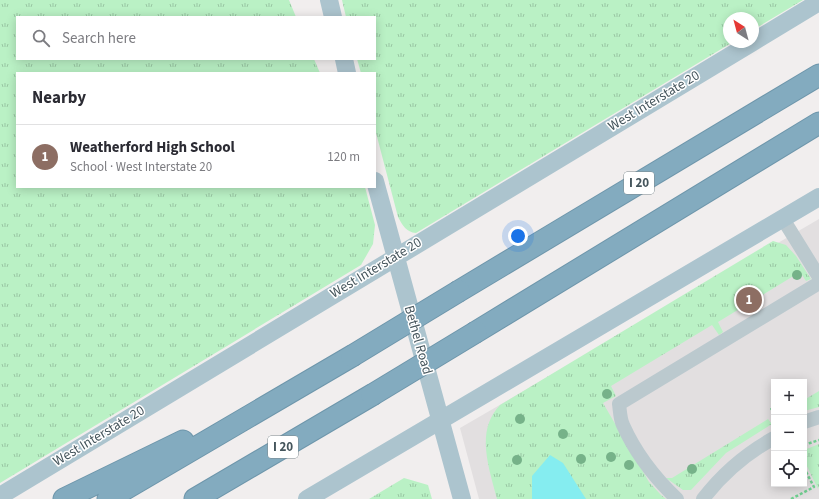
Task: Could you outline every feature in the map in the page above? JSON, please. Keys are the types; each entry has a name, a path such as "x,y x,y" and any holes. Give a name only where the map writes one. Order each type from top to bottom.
{"highway":[{"name":"I 20","path":"108,499 352,356 819,75"},
{"name":"I 20","path":"195,499 372,395 819,123"},
{"path":"64,499 178,443 221,432"}],"main road":[{"path":"328,0 333,16"},
{"name":"West Interstate 20","path":"759,38 819,2"},
{"name":"West Interstate 20","path":"0,496 743,48"},
{"path":"344,60 347,72"},
{"name":"Bethel Road","path":"376,185 462,499"},
{"path":"308,499 441,419 819,198"}],"street":[{"path":"783,219 819,277"},
{"path":"678,499 663,486 649,468 622,424 619,404 819,283"},
{"path":"807,421 819,417"},
{"path":"703,499 720,478 745,455 771,440"}],"path":[{"path":"807,444 819,440"},
{"path":"791,499 814,487 807,474"}],"shaded area":[{"path":"819,219 819,499 479,499 460,428"}],"green space":[{"path":"0,0 289,0 296,16 16,16 16,60 314,60 320,72 16,72 16,188 365,188 375,225 373,244 361,265 0,483"},
{"path":"342,0 803,0 759,26 759,12 723,12 723,48 416,233 407,230 398,217 376,133 376,72 361,72 357,60 376,60 376,16 346,16"},
{"path":"773,241 786,245 796,256 811,279 806,281 800,272 718,322 723,332 719,335 712,325 611,386 616,396 603,403 649,482 666,499 497,499 488,462 486,438 492,415 500,405"},
{"path":"819,391 819,407 807,410 807,398"},
{"path":"768,419 771,423 771,425 726,453 691,490 683,490 666,478 672,478"},
{"path":"819,444 818,489 807,466 807,449"},
{"path":"404,478 428,485 432,499 369,499"}],"water":[{"path":"550,455 563,463 586,499 532,499 532,476"}],"place":[{"name":"Weatherford High School","path":"749,300"}]}
